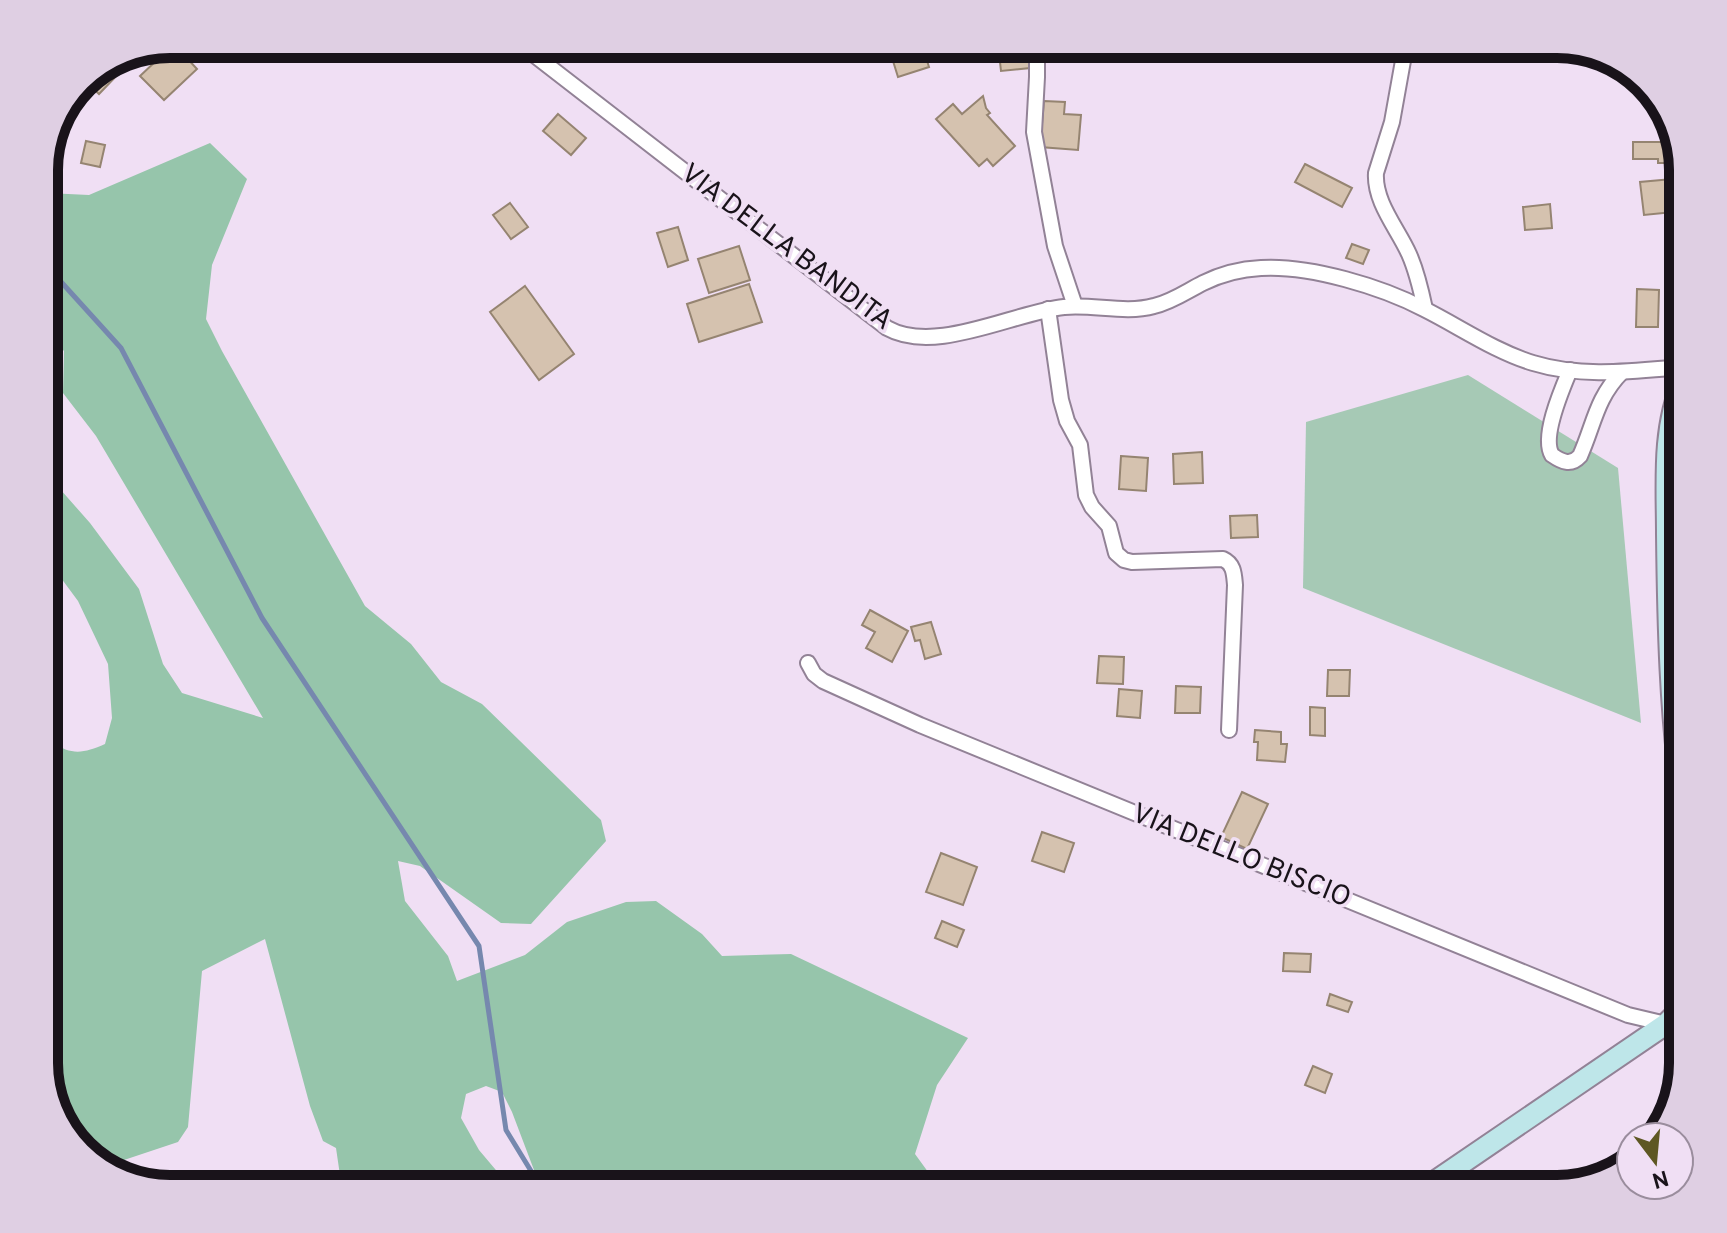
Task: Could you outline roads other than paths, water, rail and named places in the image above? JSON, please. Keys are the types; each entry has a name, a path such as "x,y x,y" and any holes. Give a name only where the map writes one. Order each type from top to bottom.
{"street":[{"name":"VIA DELLA BANDITA","path":"538,58 893,331 915,337 949,335 1048,309 1075,306 1145,308 1170,301 1226,274 1267,267 1306,272 1387,292 1518,357 1550,367 1603,373 1669,368"},
{"path":"1037,58 1034,132 1055,246 1075,306"},
{"path":"1403,58 1392,122 1376,182 1382,203 1410,257 1425,309"},
{"path":"1048,309 1063,406 1080,445 1084,488 1092,507 1109,526 1116,553 1132,562 1219,559 1227,561 1233,570 1229,730"},
{"path":"1570,370 1559,397 1548,444 1552,455 1566,462 1580,456 1602,396 1622,372"},
{"path":"1669,458 1669,634"},
{"name":"VIA DELLO BISCIO","path":"808,663 814,674 823,681 920,725 1628,1015 1669,1028"},
{"path":"1446,1175 1669,1034"}],"waterway":[{"path":"58,278 121,348 262,618 479,946 506,1130 533,1175"}]}
